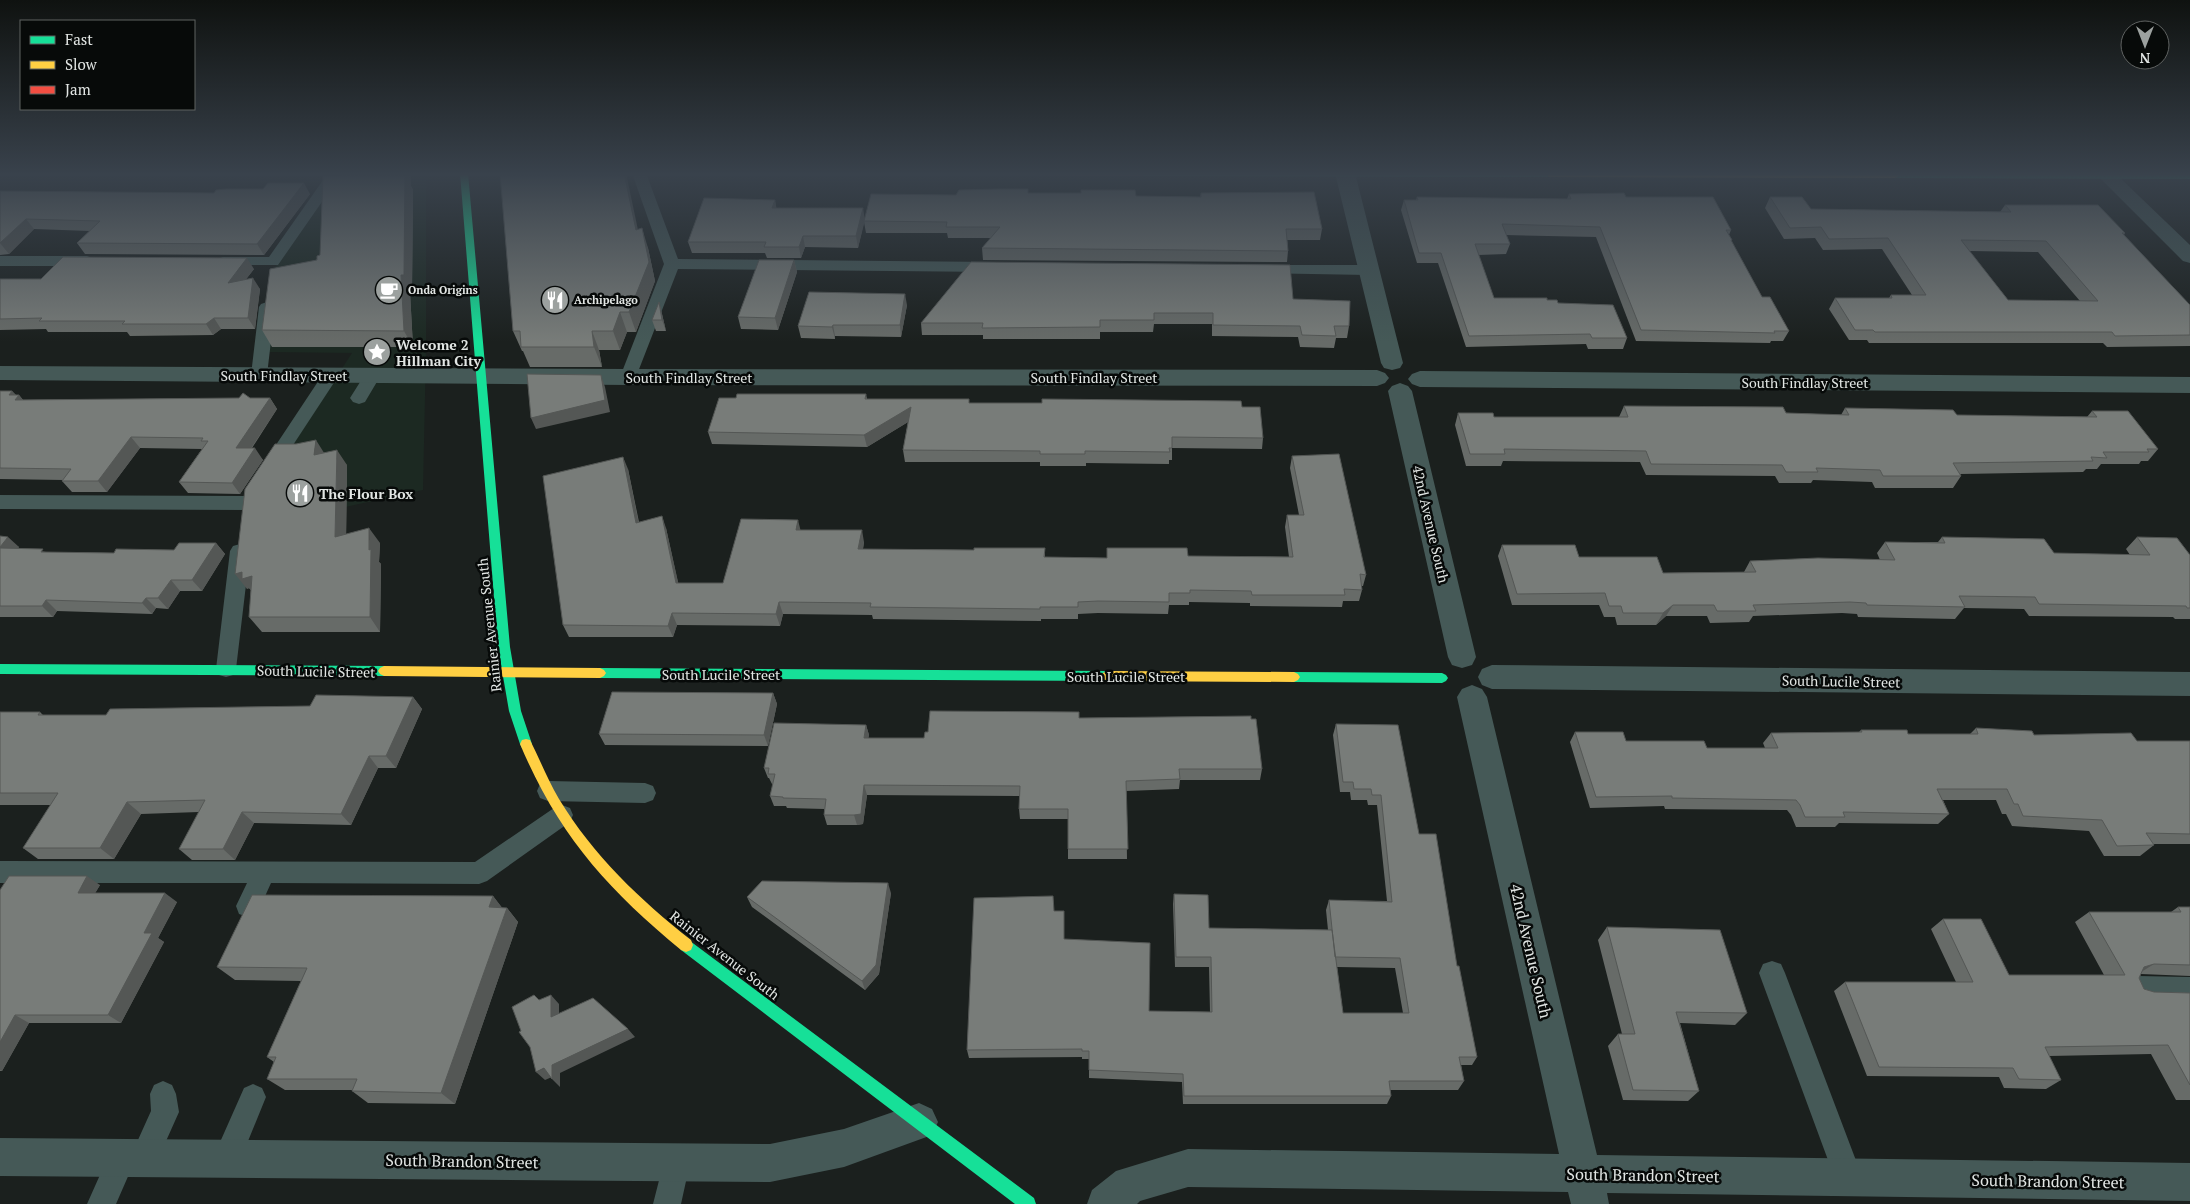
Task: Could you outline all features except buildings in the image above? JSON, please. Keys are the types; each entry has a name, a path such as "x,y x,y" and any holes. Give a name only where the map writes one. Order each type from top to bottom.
{"street":[{"name":"Rainier Avenue South","path":"469,229 510,689 521,731 539,773 562,815 598,863 628,896 671,934 1028,1204"},
{"path":"1358,229 1368,270 1384,370"},
{"path":"2162,229 2190,257"},
{"name":"South Findlay Street","path":"0,373 628,377 1384,370 1412,368 1417,371 1410,385 2190,385"},
{"name":"42nd Avenue South","path":"1410,385 1462,657"},
{"path":"1462,657 1481,662 1487,667 1482,687 1457,694 1449,689 1442,678 1442,668 1451,659 1462,657"},
{"name":"South Lucile Street","path":"0,669 1442,678"},
{"name":"South Lucile Street","path":"1482,687 2190,684"},
{"name":"42nd Avenue South","path":"1482,687 1587,1189"},
{"name":"South Brandon Street","path":"0,1157 770,1164 844,1148 919,1122"},
{"name":"South Brandon Street","path":"1106,1204 1130,1185 1188,1168 1587,1189 1849,1178 2190,1182"}],"lane":[{"path":"259,375 271,275 300,229"},
{"path":"628,377 672,264 659,229"},
{"path":"0,261 98,261"},
{"path":"205,262 271,275"},
{"path":"672,264 1010,267"},
{"path":"1249,269 1368,270"},
{"path":"226,669 246,503 331,375"},
{"path":"359,398 373,375"},
{"path":"0,502 246,503"},
{"path":"548,790 645,793"},
{"path":"0,872 479,873 562,815"},
{"path":"248,906 264,873"},
{"path":"1772,973 1849,1178"},
{"path":"2138,988 2190,989"},
{"path":"101,1204 165,1112 163,1094"},
{"path":"227,1158 253,1097"},
{"path":"667,1204 676,1164"}],"shaded area":[{"path":"298,229 426,229 423,490 254,527 255,503 352,353 265,352 277,260"}],"traffic: fast":[{"path":"469,229 504,647 515,711 526,744"},
{"path":"0,669 384,671"},
{"path":"600,673 1107,676"},
{"path":"1294,677 1442,678"},
{"path":"686,945 1028,1204"}],"traffic: slow":[{"path":"384,671 600,673"},
{"path":"1107,676 1294,677"},
{"path":"526,744 554,803 572,830 613,880 636,903 686,945"}],"place":[{"name":"Onda Origins","path":"389,290"},
{"name":"Archipelago","path":"555,300"},
{"name":"Welcome 2 Hillman City","path":"377,352"},
{"name":"The Flour Box","path":"300,493"}]}
